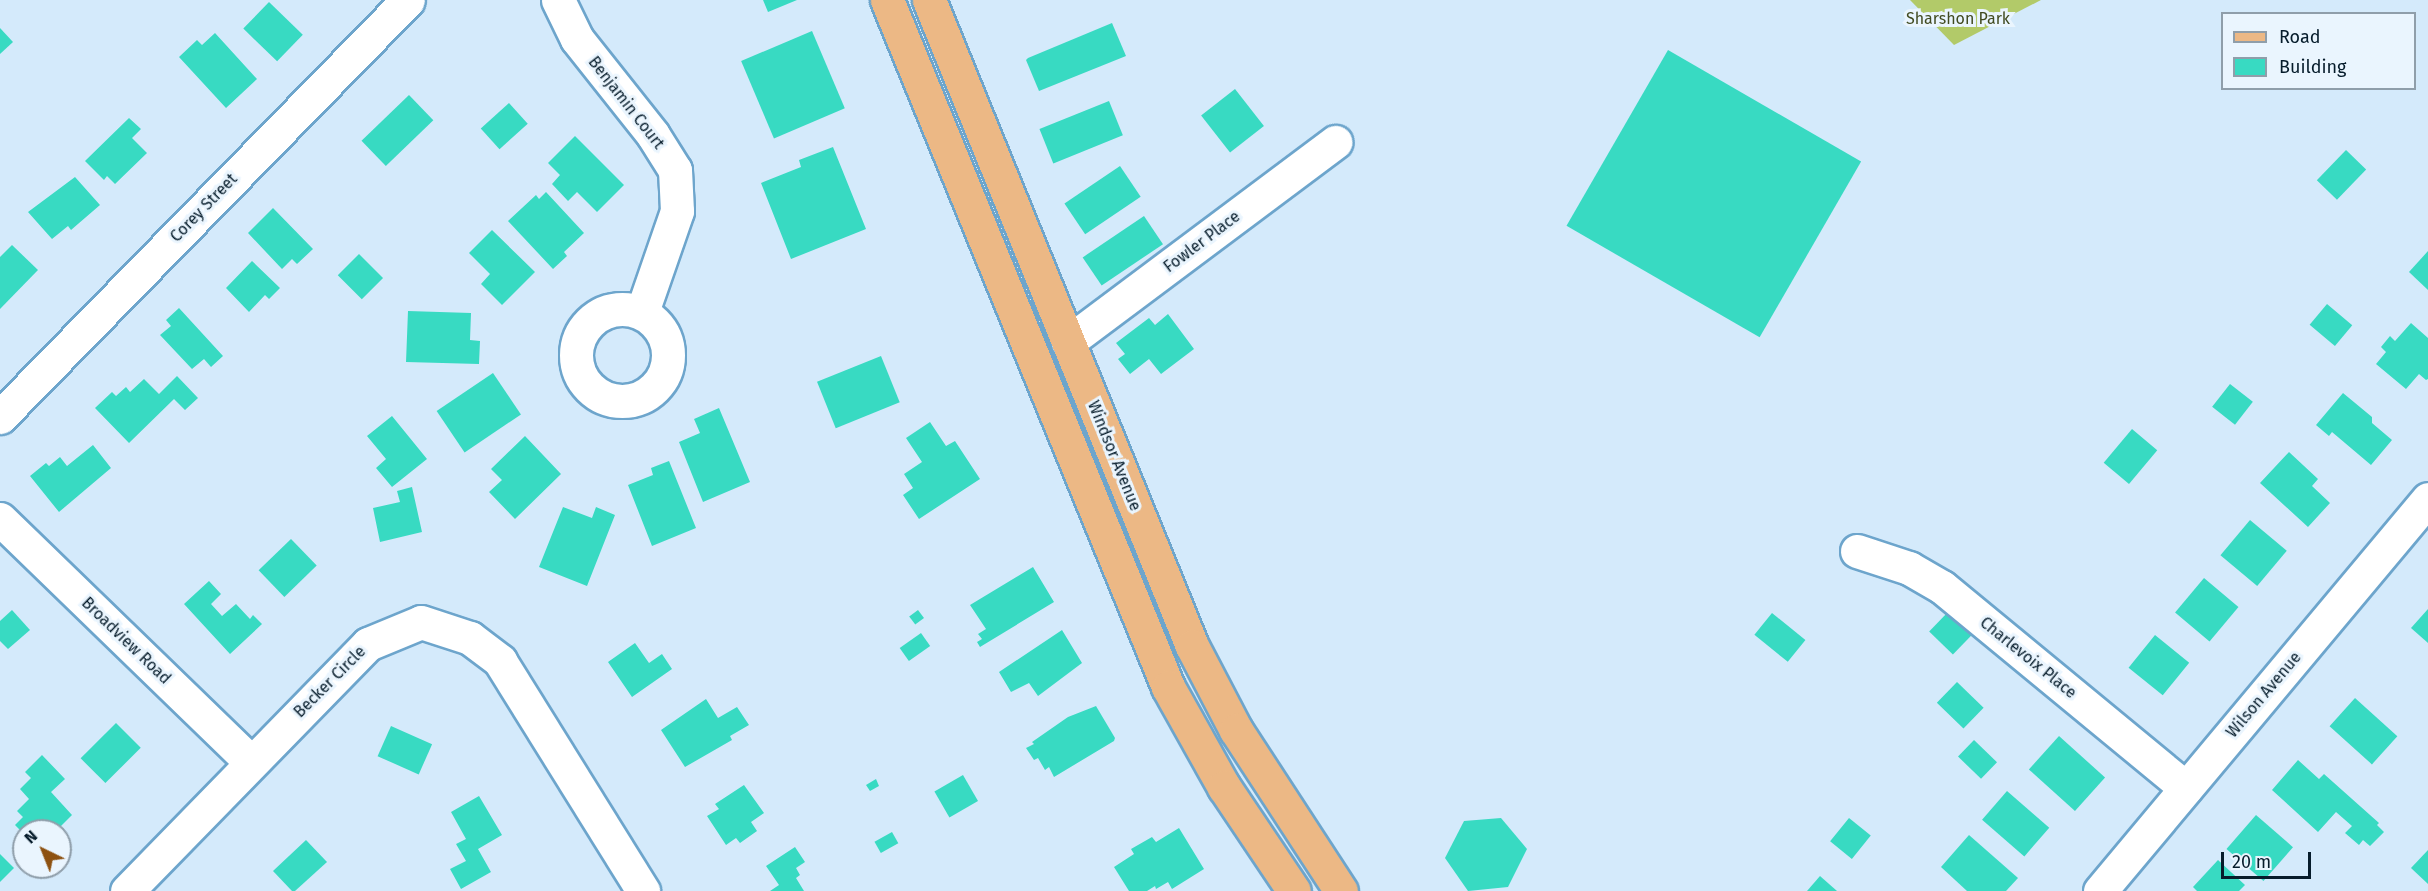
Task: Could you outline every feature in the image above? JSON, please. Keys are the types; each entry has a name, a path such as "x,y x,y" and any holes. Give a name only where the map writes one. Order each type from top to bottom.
{"main road":[{"path":"886,0 1173,696 1224,787 1294,891"},
{"name":"Windsor Avenue","path":"928,0 1192,646 1254,760 1341,891"},
{"path":"1096,513 1129,493"}],"street":[{"name":"Corey Street","path":"0,417 408,0"},
{"name":"Benjamin Court","path":"558,0 577,39 653,135 675,170 677,211 642,312"},
{"name":"Fowler Place","path":"1068,342 1335,142"},
{"name":"Wilson Avenue","path":"2100,891 2428,500"},
{"name":"Broadview Road","path":"0,519 251,762"},
{"name":"Charlevoix Place","path":"1857,551 1909,568 1942,587 2186,788"},
{"name":"Becker Circle","path":"128,891 368,644 420,622 470,638 500,661 643,891"}],"green space":[{"name":"Sharshon Park","path":"1910,0 2041,0 1954,45"}],"building":[{"path":"763,0 797,0 768,12"},
{"path":"269,2 303,35 277,61 243,29"},
{"path":"1112,23 1126,56 1039,91 1026,60 1028,58"},
{"path":"0,28 13,42 0,54"},
{"path":"812,31 845,108 774,138 741,61"},
{"path":"215,33 257,79 226,108 179,57 197,40 202,45"},
{"path":"1668,50 1861,162 1760,337 1566,226"},
{"path":"1235,89 1264,126 1230,153 1201,115"},
{"path":"409,95 433,120 386,166 362,141"},
{"path":"1109,101 1123,135 1053,163 1039,129"},
{"path":"509,103 528,124 499,149 481,128"},
{"path":"129,118 141,129 132,138 147,153 115,184 107,176 104,180 85,161"},
{"path":"575,136 624,185 597,212 577,192 568,201 552,184 560,175 548,163"},
{"path":"833,147 866,229 791,259 761,183 801,167 799,160"},
{"path":"2346,150 2366,169 2337,200 2317,180"},
{"path":"1120,166 1141,197 1085,234 1064,203"},
{"path":"75,177 100,205 71,230 68,226 52,239 28,212"},
{"path":"546,192 584,233 564,252 567,256 553,269 508,221 536,195 539,199"},
{"path":"273,208 313,249 297,264 292,259 282,269 248,233"},
{"path":"1144,216 1163,244 1102,286 1083,257"},
{"path":"492,230 535,272 502,305 481,284 490,274 469,253"},
{"path":"12,245 38,270 0,309 0,257"},
{"path":"2428,251 2428,290 2409,272"},
{"path":"359,254 383,278 362,299 338,275"},
{"path":"252,261 280,288 269,299 265,295 249,312 226,288"},
{"path":"2327,304 2352,325 2335,346 2310,325"},
{"path":"179,308 223,356 211,367 204,359 192,369 160,335 171,326 166,320"},
{"path":"408,311 471,313 470,340 480,341 479,364 406,362"},
{"path":"1168,314 1194,349 1161,374 1149,359 1130,374 1118,359 1125,354 1116,343 1149,318 1155,325"},
{"path":"2411,323 2428,338 2428,379 2426,380 2419,374 2406,389 2376,364 2386,352 2381,347 2390,336 2395,341"},
{"path":"881,356 900,402 836,428 817,382"},
{"path":"493,373 521,414 465,452 437,411"},
{"path":"177,376 198,398 185,410 174,399 129,443 95,408 112,392 116,396 126,387 130,392 144,379 159,394"},
{"path":"2230,384 2253,402 2235,425 2212,407"},
{"path":"2343,393 2372,417 2372,423 2392,440 2371,465 2332,432 2329,436 2316,425"},
{"path":"719,408 750,482 703,502 679,442 700,433 694,419"},
{"path":"392,416 427,459 392,487 376,468 386,459 367,436"},
{"path":"930,422 946,446 955,441 980,479 919,519 903,495 913,488 904,474 922,462 906,438"},
{"path":"2132,429 2157,450 2129,484 2104,463"},
{"path":"525,436 561,474 515,519 489,492 502,480 491,469"},
{"path":"93,445 111,468 59,512 30,476 46,463 49,466 60,457 67,466"},
{"path":"2289,452 2318,479 2312,486 2330,503 2308,527 2260,483"},
{"path":"669,461 696,528 652,546 628,485 653,475 651,468"},
{"path":"412,487 422,532 380,542 373,508 400,502 397,491"},
{"path":"563,507 592,518 596,507 615,515 587,586 539,567"},
{"path":"2250,520 2287,551 2257,586 2220,555"},
{"path":"291,539 317,566 284,597 259,570"},
{"path":"1033,567 1054,602 980,647 977,642 982,639 978,634 986,629 970,605"},
{"path":"2204,578 2238,607 2210,641 2175,612"},
{"path":"209,581 221,594 211,604 222,616 236,604 250,619 253,615 262,624 230,654 184,604"},
{"path":"2428,609 2428,643 2411,628"},
{"path":"12,610 30,630 8,649 0,641 0,621"},
{"path":"918,610 924,618 915,625 909,617"},
{"path":"1950,610 1974,633 1953,655 1929,632"},
{"path":"1772,613 1805,640 1788,662 1754,635"},
{"path":"1062,630 1082,663 1038,696 1029,683 1011,692 999,672"},
{"path":"921,633 930,646 909,661 900,648"},
{"path":"2155,635 2189,663 2163,695 2129,668"},
{"path":"635,643 649,663 662,654 672,669 632,697 608,662"},
{"path":"1957,682 1984,708 1963,729 1937,703"},
{"path":"2355,698 2397,736 2372,764 2330,726"},
{"path":"706,699 718,718 737,707 749,725 730,736 732,740 685,767 661,730"},
{"path":"1096,706 1115,738 1114,741 1054,777 1049,767 1045,770 1038,758 1034,760 1026,748 1068,717"},
{"path":"116,723 141,748 105,783 81,758"},
{"path":"391,726 432,744 419,774 378,756"},
{"path":"2059,736 2105,777 2075,811 2029,769"},
{"path":"1974,740 1997,762 1981,779 1958,757"},
{"path":"42,755 65,779 51,792 72,815 68,819 21,819 23,817 17,811 29,799 20,789 31,778 25,772"},
{"path":"2298,760 2319,779 2324,774 2379,823 2377,825 2384,832 2370,846 2363,840 2359,845 2345,833 2352,826 2336,812 2318,832 2272,790"},
{"path":"963,775 978,801 949,817 934,792"},
{"path":"876,779 879,786 870,791 866,785"},
{"path":"744,785 764,813 751,822 757,831 740,843 736,838 726,845 707,816 719,809 715,804"},
{"path":"2007,791 2049,828 2024,856 1982,820"},
{"path":"479,796 502,835 478,849 491,872 461,889 450,869 466,861 456,844 466,839 451,812"},
{"path":"2256,815 2293,847 2263,881 2226,849"},
{"path":"1501,818 1527,849 1508,887 1468,891 1445,858 1464,821"},
{"path":"1849,818 1871,836 1852,859 1830,841"},
{"path":"1179,828 1204,869 1172,889 1168,882 1156,889 1155,886 1147,891 1129,891 1114,867 1134,854 1131,849 1152,837 1156,842"},
{"path":"892,832 898,843 881,853 875,842"},
{"path":"1969,835 2018,878 2006,891 1967,891 1941,867"},
{"path":"306,840 327,862 295,891 292,891 273,871"},
{"path":"795,847 805,862 796,868 800,875 796,878 804,891 770,891 779,885 766,866"},
{"path":"2428,850 2428,884 2411,868"},
{"path":"0,854 12,866 12,870 0,882"},
{"path":"2218,860 2245,885 2239,891 2197,891 2193,887"},
{"path":"1820,876 1837,891 1807,891"}]}
